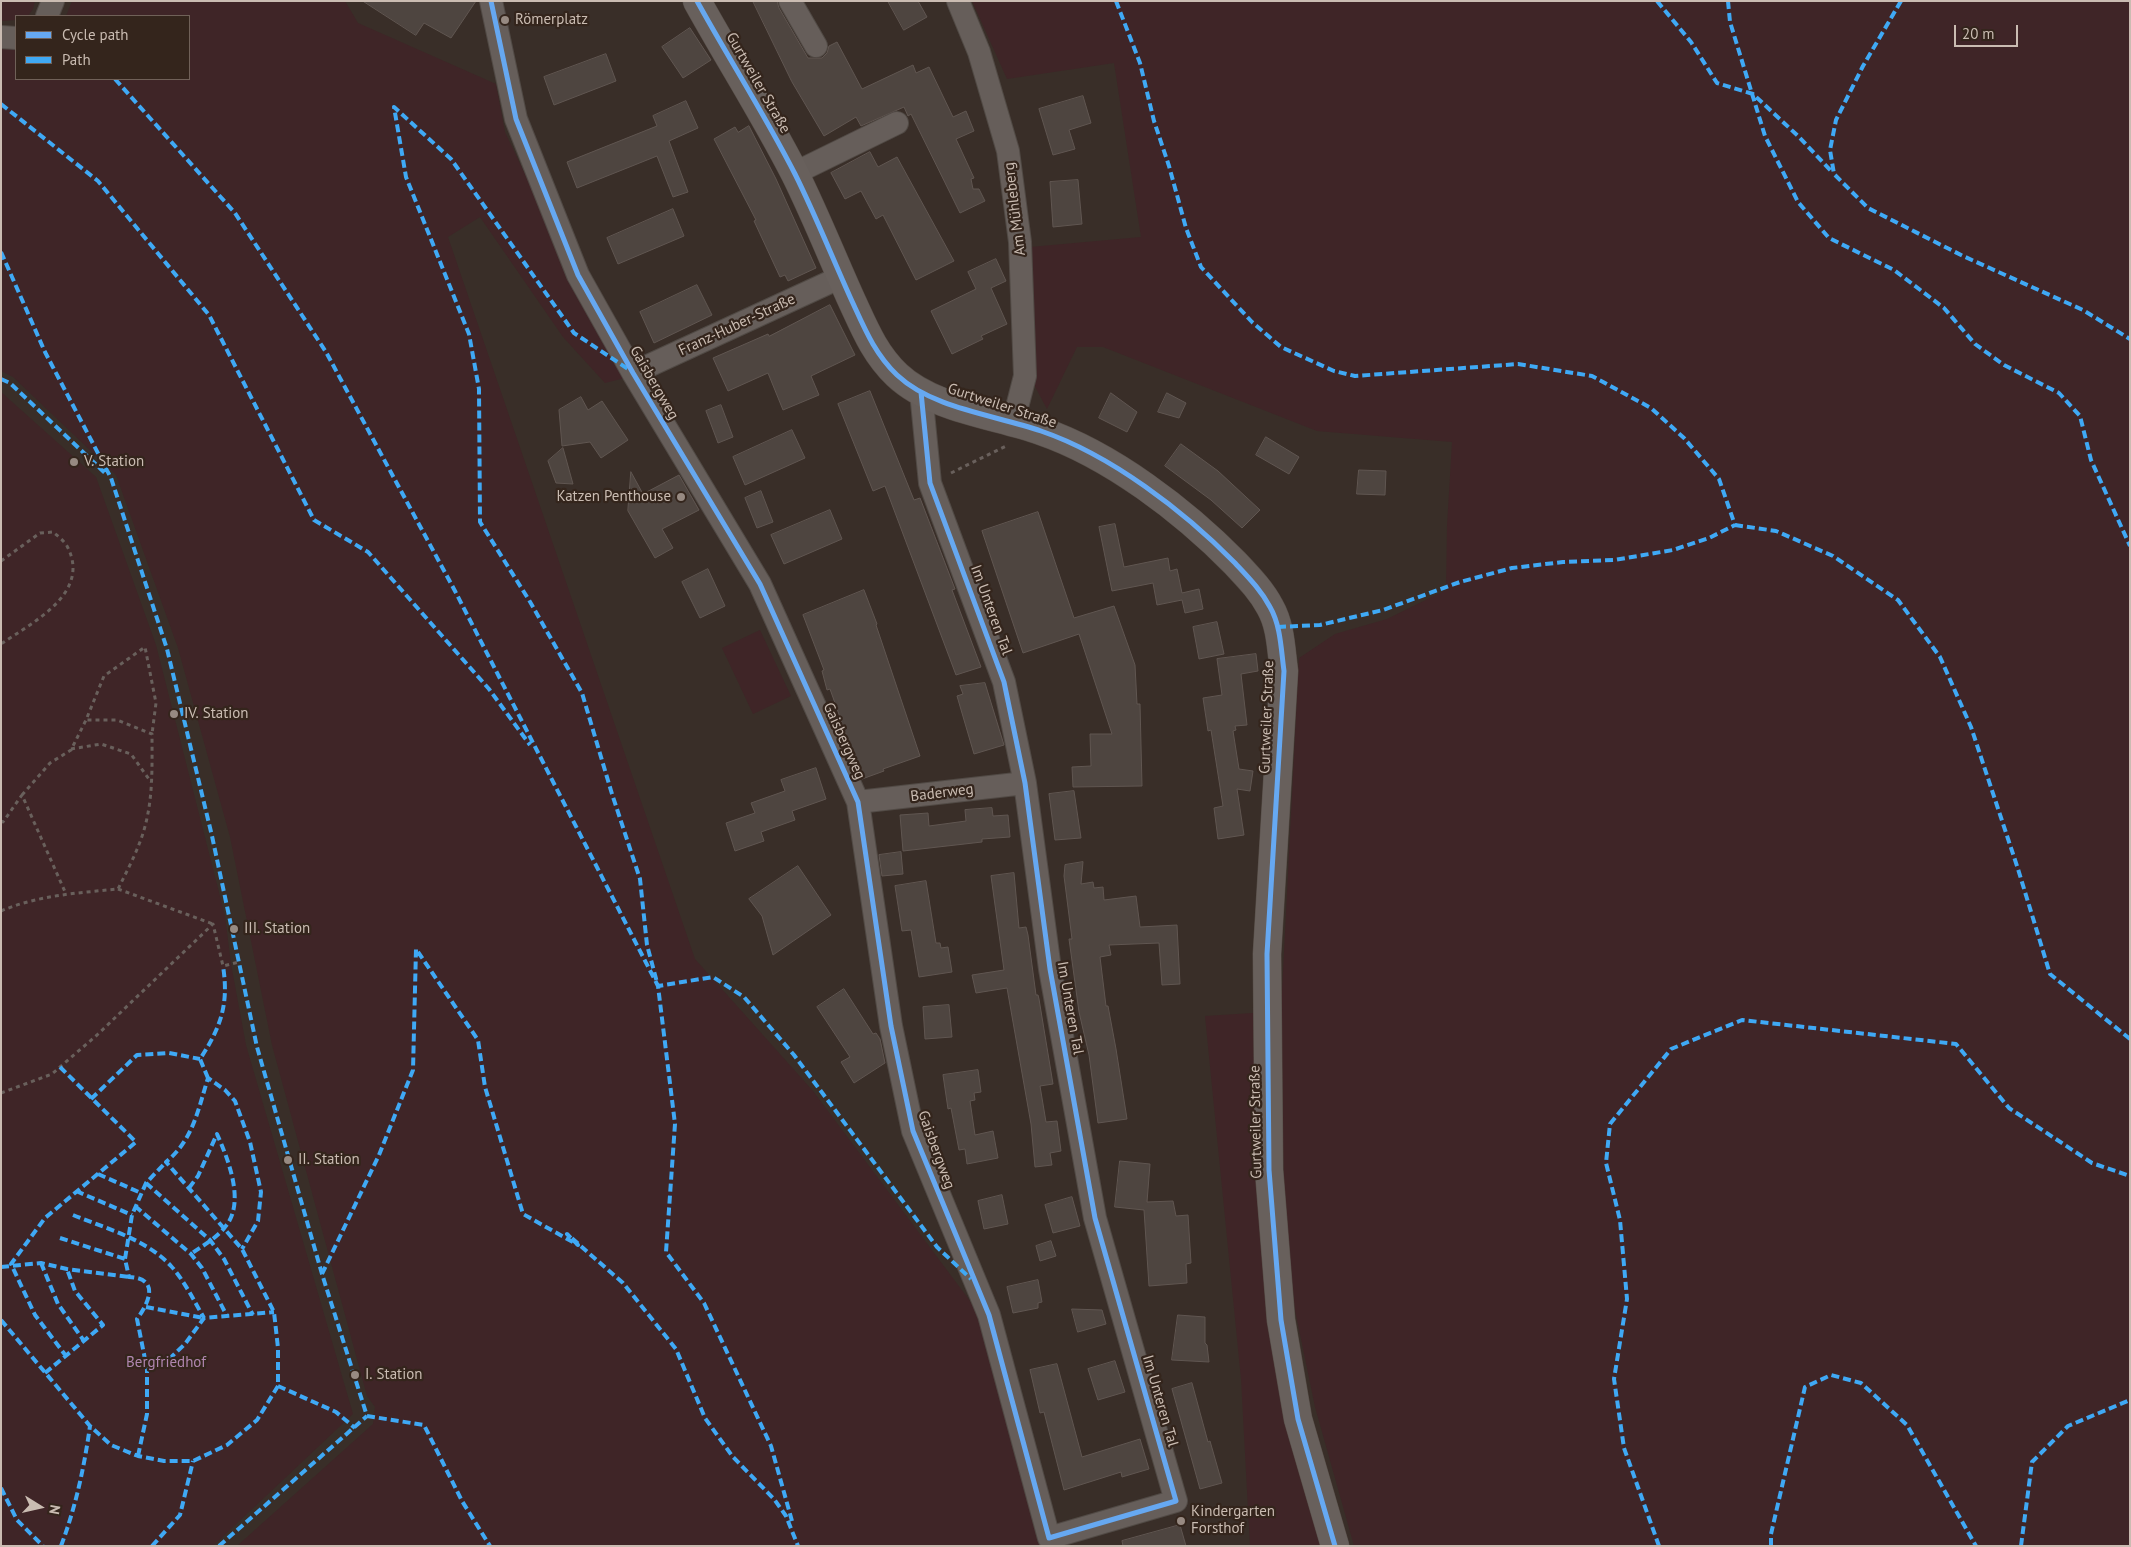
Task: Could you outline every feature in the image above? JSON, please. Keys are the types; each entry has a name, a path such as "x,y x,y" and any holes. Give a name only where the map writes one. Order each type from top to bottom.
{"main road":[{"name":"Gurtweiler Straße","path":"696,1 795,174 875,350 898,376 921,392 965,410 1026,426 1068,441 1096,456 1158,497 1207,536 1258,588 1272,609 1278,627 1284,671 1266,954 1269,1170 1281,1320 1298,1419 1335,1546"}],"street":[{"path":"47,15 53,1"},
{"name":"Gaisbergweg","path":"491,1 516,118 578,275 633,373 760,584 858,802 891,1026 913,1131 988,1315 1049,1538"},
{"path":"790,1 816,46"},
{"name":"Am Mühleberg","path":"958,1 979,52 1008,151 1020,242 1026,426"},
{"path":"1,37 15,38"},
{"path":"795,174 897,124"},
{"name":"Franz-Huber-Straße","path":"633,373 841,277"},
{"name":"Im Unteren Tal","path":"921,392 930,483 1004,682 1025,783 1050,969 1095,1218 1176,1501 1049,1538"},
{"name":"Baderweg","path":"858,802 1025,783"}],"path":[{"path":"930,483 1026,426"},
{"path":"1,561 40,533 53,532 67,545 74,568 67,593 43,616 1,644"},
{"path":"71,750 104,676 145,647 156,703 152,734 152,783 147,819 118,890"},
{"path":"86,720 117,720 152,734"},
{"path":"1,822 3,822 22,795 50,763 71,750 101,744 131,754 152,783"},
{"path":"22,795 66,894"},
{"path":"1,911 26,901 66,894 118,890 213,924"},
{"path":"213,924 223,966 239,962"},
{"path":"1,1092 52,1074 97,1036 213,924"}],"green space":[{"path":"1,1 35,1 29,15 15,15 15,20 1,21"},
{"path":"72,1 345,1 358,23 496,84 505,132 597,325 625,378 605,383 563,337 480,217 448,237 695,959 813,1091 982,1317 1041,1546 237,1546 373,1424 375,1407 367,1396 272,1045 230,837 178,648 116,475 13,377 1,371 1,49 15,49 15,80 190,80 190,15 66,15"},
{"path":"972,1 2130,1 2130,1546 1354,1546 1315,1407 1295,1310 1284,1205 1281,1011 1299,658 1335,634 1387,619 1446,590 1447,526 1452,442 1317,431 1103,347 1077,347 1047,409 1032,381 1030,247 1141,237 1114,63 1007,79"},
{"name":"Bergfriedhof","path":"1,392 96,477 156,645 225,916 231,964 246,1045 353,1414 213,1546 1,1546"},
{"path":"760,630 791,696 753,714 722,648"},
{"path":"1253,1013 1262,1231 1324,1546 1250,1546 1241,1379 1205,1016"}],"building":[{"path":"363,1 476,1 451,38 424,23 416,35"},
{"path":"753,1 777,1 779,8 808,58 822,58 827,53 829,46 837,42 862,89 913,65 916,73 929,67 953,117 966,111 974,131 956,139 974,178 971,179 973,189 979,189 985,201 960,213 911,114 908,116 904,107 861,126 856,117 824,136 792,82"},
{"path":"888,1 918,1 927,17 904,30"},
{"path":"690,28 711,60 683,78 662,47"},
{"path":"606,54 616,81 554,105 544,77"},
{"path":"1083,96 1091,123 1069,130 1075,149 1053,155 1039,109"},
{"path":"686,101 698,128 669,141 688,192 673,197 657,156 577,188 567,162 657,126 653,116"},
{"path":"749,126 776,179 816,268 788,281 785,275 780,277 754,221 756,220 714,139 735,127 738,132"},
{"path":"870,152 878,167 897,157 954,261 916,280 883,215 876,219 861,191 845,199 831,173"},
{"path":"1078,180 1082,224 1053,227 1050,182"},
{"path":"673,209 684,236 618,264 607,238"},
{"path":"996,259 1006,281 991,288 1007,324 981,336 983,339 952,354 931,311 976,289 968,272"},
{"path":"697,285 712,315 654,343 640,312"},
{"path":"830,305 855,355 811,376 819,395 783,410 768,373 728,391 713,358 768,334 769,336"},
{"path":"870,391 914,500 920,498 955,589 952,590 981,667 956,675 885,486 873,491 838,404"},
{"path":"1111,393 1137,412 1127,432 1099,418"},
{"path":"1167,393 1186,403 1179,418 1158,412"},
{"path":"581,397 588,410 602,401 628,440 601,458 590,442 562,446 559,410"},
{"path":"721,405 733,437 718,443 706,411"},
{"path":"792,430 805,458 745,485 733,457"},
{"path":"1266,437 1299,457 1289,474 1256,455"},
{"path":"1181,444 1218,471 1260,510 1242,528 1211,500 1165,466"},
{"path":"563,448 573,484 556,483 548,461"},
{"path":"1359,470 1386,471 1385,495 1357,494"},
{"path":"631,472 643,494 679,475 699,510 662,529 673,548 655,558 628,511"},
{"path":"761,491 773,522 757,528 745,498"},
{"path":"830,510 842,539 784,564 771,535"},
{"path":"1038,512 1074,618 1114,606 1135,665 1137,704 1140,704 1142,786 1073,787 1072,767 1091,766 1090,734 1112,734 1079,634 1023,653 982,531"},
{"path":"1115,524 1124,567 1168,558 1170,571 1177,569 1182,593 1199,589 1203,609 1185,613 1182,600 1157,605 1153,583 1112,591 1099,527"},
{"path":"708,569 725,606 700,618 682,582"},
{"path":"864,590 920,756 883,769 884,771 862,779 830,689 827,690 822,671 824,670 803,615"},
{"path":"1217,622 1224,654 1199,659 1193,627"},
{"path":"1256,654 1258,671 1241,674 1247,725 1235,726 1236,730 1233,731 1239,769 1253,771 1250,791 1237,789 1244,835 1218,839 1214,808 1223,806 1211,730 1208,731 1203,698 1222,695 1217,659"},
{"path":"985,683 1004,745 974,754 957,696 963,694 960,686"},
{"path":"816,768 826,799 792,811 795,820 761,832 764,841 735,851 726,823 755,813 751,803 785,791 781,780"},
{"path":"1074,791 1081,838 1055,840 1049,794"},
{"path":"992,808 993,816 1008,815 1010,837 982,839 982,842 903,851 900,815 928,813 929,826 966,821 965,810"},
{"path":"901,852 903,874 882,876 879,855"},
{"path":"1083,862 1081,884 1093,882 1094,888 1103,887 1104,900 1136,896 1140,927 1177,925 1180,984 1162,985 1159,943 1109,945 1111,955 1100,957 1106,1006 1108,1006 1116,1049 1127,1119 1098,1123 1089,1055 1079,1012 1069,939 1072,939 1064,876 1065,865"},
{"path":"798,866 831,915 773,955 762,916 749,899"},
{"path":"1014,873 1019,928 1026,927 1028,935 1036,995 1038,995 1039,999 1053,1084 1040,1086 1046,1122 1057,1121 1061,1151 1050,1153 1052,1165 1035,1167 1031,1124 1007,988 976,993 972,975 1004,970 991,876"},
{"path":"926,881 936,943 940,943 941,948 948,947 952,972 919,977 911,930 902,931 895,886"},
{"path":"844,989 873,1034 876,1033 880,1039 885,1063 854,1083 841,1062 850,1057 817,1007"},
{"path":"949,1005 952,1037 925,1039 923,1007"},
{"path":"978,1070 981,1092 974,1093 975,1100 970,1101 975,1135 993,1131 998,1158 967,1164 965,1149 959,1150 951,1108 948,1109 943,1075"},
{"path":"1120,1161 1150,1164 1147,1202 1173,1201 1176,1216 1188,1215 1191,1263 1186,1264 1187,1283 1149,1286 1144,1210 1115,1207"},
{"path":"1002,1195 1008,1224 984,1229 978,1201"},
{"path":"1072,1197 1080,1226 1053,1233 1045,1205"},
{"path":"1051,1241 1056,1256 1040,1261 1036,1246"},
{"path":"1038,1280 1042,1302 1038,1303 1038,1308 1013,1313 1007,1287"},
{"path":"1072,1309 1102,1310 1106,1324 1078,1332"},
{"path":"1178,1315 1205,1317 1205,1343 1207,1345 1209,1362 1172,1360"},
{"path":"1115,1361 1125,1392 1098,1400 1088,1369"},
{"path":"1057,1364 1082,1457 1140,1439 1149,1469 1122,1477 1121,1472 1064,1490 1044,1412 1040,1413 1030,1370"},
{"path":"1192,1383 1208,1442 1210,1441 1222,1483 1200,1489 1172,1389"},
{"path":"1180,1525 1186,1546 1123,1546 1122,1541"}],"marked path":[{"path":"1116,1 1140,63 1154,121 1186,228 1201,267 1252,322 1281,347 1334,371 1355,376 1518,364 1592,376 1651,408 1684,438 1719,479 1735,525"},
{"path":"1657,1 1691,42 1717,83 1753,94 1798,136 1833,173"},
{"path":"1728,1 1730,22 1765,136 1798,202 1829,238 1894,270 1944,308 1975,344 2004,365 2059,393 2080,416 2091,460 2130,546"},
{"path":"1901,1 1863,66 1836,120 1830,150 1834,174 1868,208 1963,256 2083,310 2130,339"},
{"path":"116,80 235,213 326,352 455,591 658,986 647,945 640,879 582,693 529,600 480,522 479,389 469,334 406,177 394,107 451,159 574,333 628,369"},
{"path":"1,104 98,181 209,315 314,520 368,552 489,689 530,745"},
{"path":"1,252 45,352 111,478 167,649 212,836 257,1047 322,1274 367,1416"},
{"path":"1,379 10,383 105,473"},
{"path":"1735,525 1776,531 1833,556 1898,600 1940,657 1971,727 2018,869 2050,974 2130,1039"},
{"path":"1278,627 1320,625 1383,610 1460,582 1512,568 1563,562 1614,560 1673,550 1709,538 1735,525"},
{"path":"322,1274 379,1155 413,1070 416,949 478,1040 485,1087 523,1214 578,1245 567,1234 623,1283 676,1349 705,1418 733,1457 774,1499 786,1516 798,1546"},
{"path":"208,1078 200,1059 222,1015 225,992 223,966"},
{"path":"792,1521 771,1446 704,1303 666,1252 675,1124 658,986 713,977 744,997 794,1055 937,1247 971,1279"},
{"path":"1659,1546 1624,1448 1614,1379 1627,1299 1620,1220 1606,1163 1610,1124 1671,1049 1742,1020 1956,1044 2009,1108 2092,1163 2130,1176"},
{"path":"91,1099 137,1055 169,1053 200,1059"},
{"path":"60,1067 136,1142 45,1218 11,1264 35,1315 66,1356"},
{"path":"1,1320 90,1426 111,1445 138,1456 164,1461 193,1461 227,1445 257,1420 278,1386 278,1348 274,1312 242,1249 166,1162 183,1144 189,1134 208,1078 225,1090 235,1101 250,1142 261,1192 258,1221 242,1249"},
{"path":"189,1188 198,1176 217,1134 230,1168 235,1194 234,1206 231,1217 222,1231 191,1254"},
{"path":"138,1456 147,1414 147,1369 137,1319 145,1306 149,1292 145,1282 139,1278 129,1277 125,1259 132,1215 146,1183 166,1162"},
{"path":"98,1174 141,1193"},
{"path":"146,1183 210,1240 224,1259 253,1315"},
{"path":"76,1191 132,1215"},
{"path":"135,1206 191,1254 202,1268 227,1316"},
{"path":"73,1215 138,1242 161,1257 180,1278 204,1318"},
{"path":"60,1238 125,1259"},
{"path":"41,1263 58,1304 84,1341"},
{"path":"1,1267 41,1263 67,1269 129,1277"},
{"path":"45,1373 103,1325 75,1291 67,1269"},
{"path":"146,1307 204,1318"},
{"path":"147,1369 166,1362 185,1344 204,1318 274,1312"},
{"path":"1771,1546 1771,1534 1805,1387 1831,1375 1861,1383 1907,1425 1976,1546"},
{"path":"278,1386 336,1412 355,1428"},
{"path":"2021,1546 2032,1462 2068,1426 2130,1400"},
{"path":"367,1416 424,1425 462,1501 490,1546"},
{"path":"219,1546 367,1416"},
{"path":"61,1546 79,1487 90,1426"},
{"path":"152,1546 180,1515 193,1461"},
{"path":"1,1488 17,1520 43,1546"}],"cycle path":[{"path":"491,1 516,119 578,275 633,373 760,584 858,802 891,1026 913,1131 989,1315 1049,1538 1176,1501 1095,1218 1050,969 1025,783 1004,682 930,483 921,392"},
{"path":"697,1 795,174 865,330 889,367 912,387 928,396 966,410 1023,425 1067,441 1094,454 1145,486 1215,543 1254,584 1274,614 1280,638 1284,671 1267,954 1269,1170 1281,1320 1298,1419 1335,1546"}],"place":[{"name":"Römerplatz","path":"505,20"},
{"name":"V. Station","path":"74,462"},
{"name":"Katzen Penthouse","path":"681,497"},
{"name":"IV. Station","path":"174,714"},
{"name":"III. Station","path":"234,929"},
{"name":"II. Station","path":"288,1160"},
{"name":"I. Station","path":"355,1375"},
{"name":"Kindergarten Forsthof","path":"1181,1521"}]}
